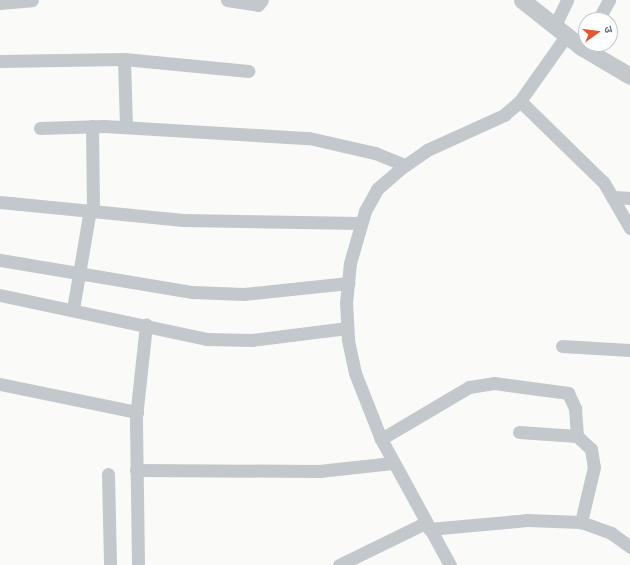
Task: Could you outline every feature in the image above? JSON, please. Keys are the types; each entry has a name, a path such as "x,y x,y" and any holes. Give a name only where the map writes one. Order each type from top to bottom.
{"street":[{"path":"0,3 32,0"},
{"path":"227,0 258,5 262,0"},
{"path":"522,0 560,32 578,41"},
{"path":"450,565 393,463 381,438 355,373 347,328 348,284 360,223 378,189 405,165 448,139 504,115 520,101 560,32 567,0"},
{"path":"602,12 609,0"},
{"path":"596,52 630,76"},
{"path":"0,61 124,59 248,71"},
{"path":"124,59 126,127"},
{"path":"520,101 615,197 630,228"},
{"path":"40,128 92,126 126,127 310,138 368,151 405,165"},
{"path":"73,309 91,210 92,126"},
{"path":"615,197 630,198"},
{"path":"0,202 210,222 360,223"},
{"path":"0,260 192,292 229,294 348,284"},
{"path":"0,295 73,309 207,339 230,341 347,328"},
{"path":"138,565 136,470 137,412 146,325"},
{"path":"562,346 630,350"},
{"path":"381,438 469,387 494,383 568,393 576,408 577,436"},
{"path":"0,384 137,412"},
{"path":"518,432 577,436 591,449 594,461 581,522"},
{"path":"136,470 319,471 393,463"},
{"path":"108,474 110,565"},
{"path":"347,563 427,526 528,520 581,522 611,533 629,543"}]}
